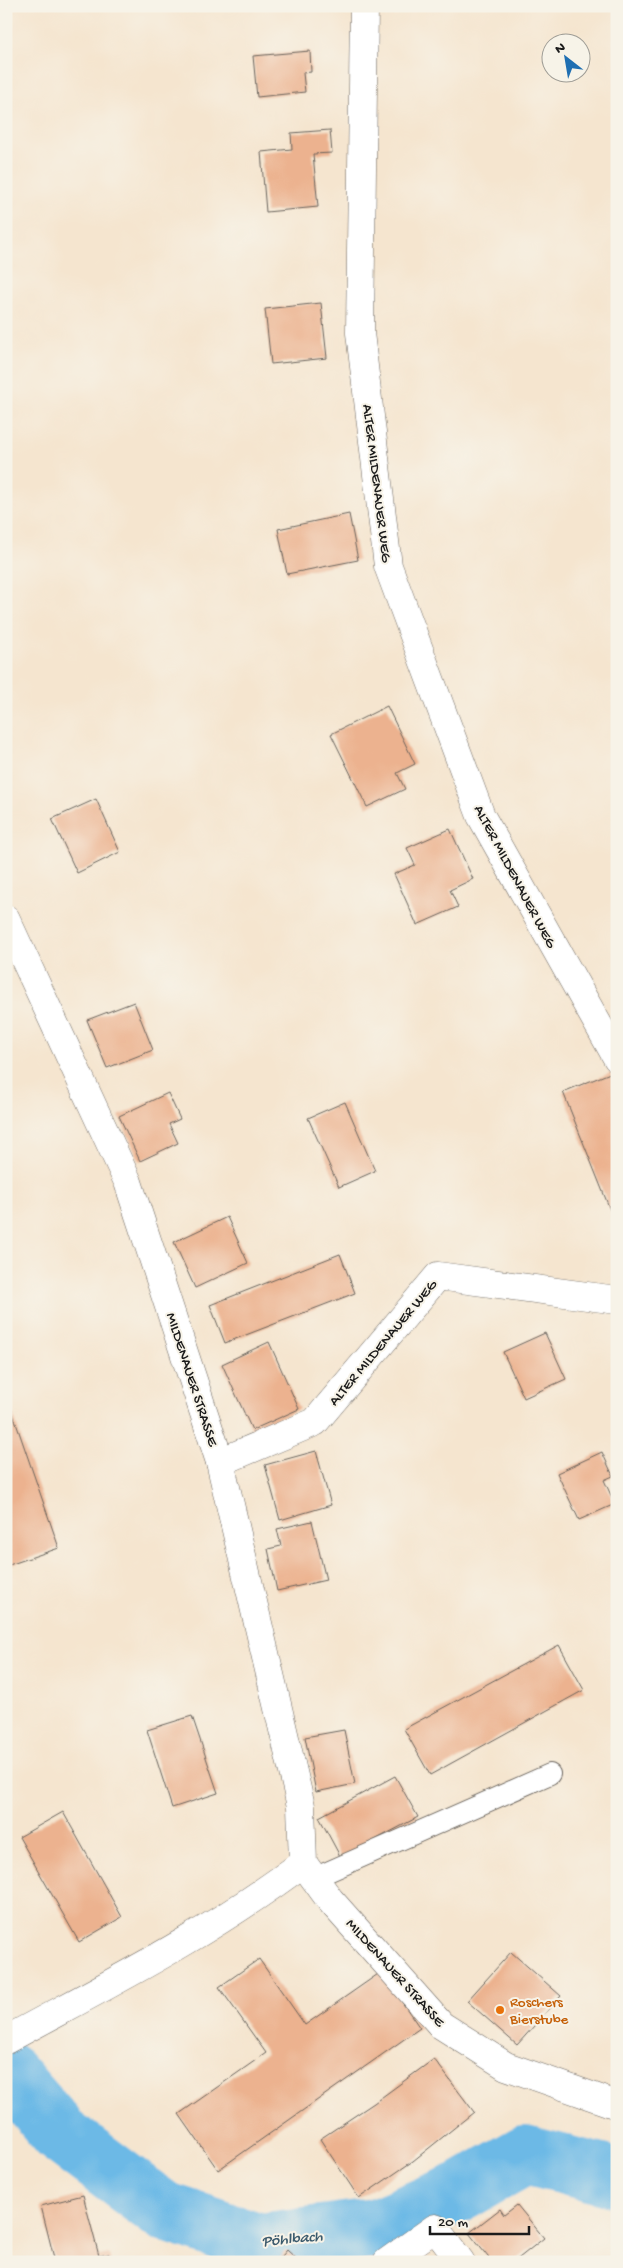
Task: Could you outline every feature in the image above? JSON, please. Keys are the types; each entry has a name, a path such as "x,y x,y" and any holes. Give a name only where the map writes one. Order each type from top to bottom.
{"street":[{"name":"ALTER MILDENAUER WEG","path":"364,6 360,333 388,566 480,816 617,1058"},
{"name":"MILDENAUER STRASSE","path":"6,919 128,1182 220,1462 301,1806 308,1870 330,1900 441,2025 506,2066 617,2105"},
{"name":"ALTER MILDENAUER WEG","path":"220,1462 315,1422 438,1276 617,1300"},
{"path":"6,2040 178,1946 264,1893 308,1870"},
{"path":"387,2262 435,2228 461,2262"}],"lane":[{"path":"308,1870 550,1774"}],"building":[{"path":"310,51 311,72 303,73 305,92 257,97 253,56"},
{"path":"330,130 332,153 313,154 318,207 266,212 261,152 292,149 291,133"},
{"path":"321,303 327,358 271,364 265,309"},
{"path":"349,514 358,560 287,574 278,529"},
{"path":"387,706 415,764 397,773 405,789 367,807 331,734"},
{"path":"96,799 120,852 77,873 52,819"},
{"path":"450,829 473,879 450,890 458,907 417,925 394,874 415,865 407,848"},
{"path":"134,1002 153,1050 107,1068 87,1020"},
{"path":"615,1071 617,1074 617,1227 563,1092"},
{"path":"168,1093 180,1119 169,1124 178,1143 140,1161 119,1116"},
{"path":"345,1102 375,1171 339,1187 308,1118"},
{"path":"227,1217 248,1263 195,1288 174,1242"},
{"path":"340,1254 355,1293 225,1343 210,1305"},
{"path":"545,1333 566,1379 524,1398 503,1352"},
{"path":"269,1342 299,1409 252,1430 222,1364"},
{"path":"6,1394 59,1548 6,1566"},
{"path":"316,1451 331,1505 280,1520 265,1465"},
{"path":"602,1452 613,1476 604,1480 615,1504 579,1520 557,1473"},
{"path":"312,1521 326,1580 277,1591 268,1549 281,1546 277,1529"},
{"path":"559,1645 584,1690 430,1775 404,1729"},
{"path":"192,1716 218,1793 172,1808 147,1730"},
{"path":"344,1730 355,1784 316,1792 305,1737"},
{"path":"395,1776 418,1817 341,1858 319,1817"},
{"path":"63,1812 122,1917 79,1942 19,1837"},
{"path":"511,1952 561,1996 517,2045 467,2001"},
{"path":"259,1959 305,2025 381,1972 420,2028 218,2170 179,2114 266,2053 219,1987"},
{"path":"434,2059 474,2112 413,2161 359,2198 320,2139 374,2103"},
{"path":"83,2195 99,2256 109,2254 111,2262 55,2262 41,2206"},
{"path":"517,2205 544,2238 514,2262 492,2262 469,2233 500,2209 504,2215"},
{"path":"287,2250 300,2262 277,2262"}],"waterway":[{"name":"Pöhlbach","path":"6,2071 60,2134 163,2211 260,2243 375,2228 462,2191 525,2155 617,2178"}],"place":[{"name":"Roschers Bierstube","path":"500,2010"}]}
